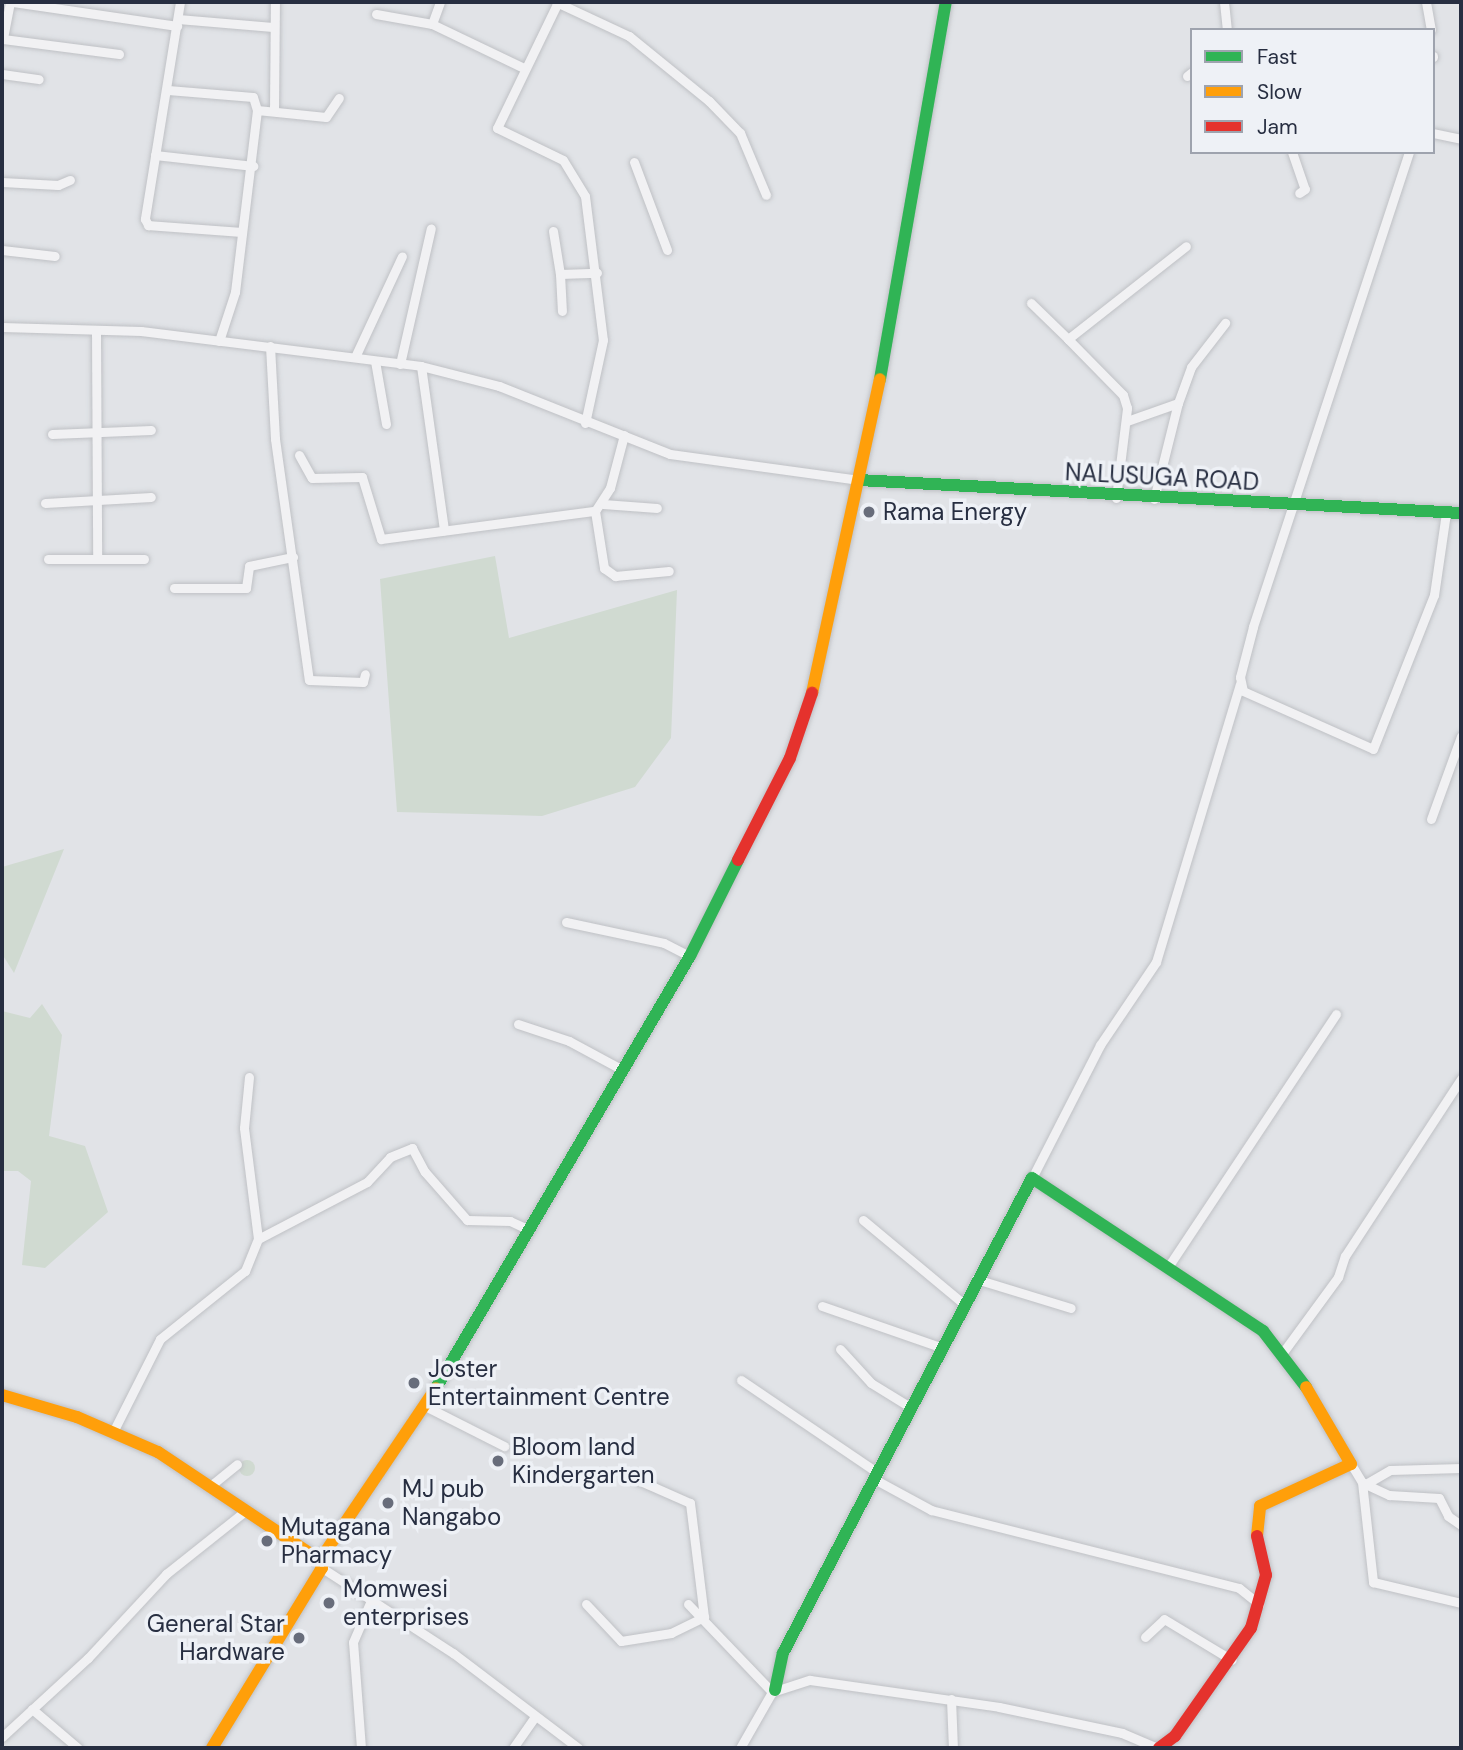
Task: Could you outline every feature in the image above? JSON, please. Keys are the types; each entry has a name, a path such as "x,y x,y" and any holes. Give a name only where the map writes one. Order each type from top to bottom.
{"street":[{"path":"119,54 3,39 12,2 177,23 273,27"},
{"path":"180,2 168,90 155,155 148,225 241,232"},
{"path":"274,110 275,2"},
{"path":"432,24 440,2"},
{"path":"585,423 603,340 591,218 576,175 563,160 497,128 558,2 629,36 709,101 740,133 766,195"},
{"path":"212,1748 321,1564 425,1406 525,1228 690,956 804,723 859,480 906,253 924,102 946,2"},
{"path":"1224,2 1227,28"},
{"path":"1426,2 1431,28"},
{"path":"376,14 432,24 524,68"},
{"path":"2,74 39,79"},
{"path":"168,90 253,97 257,110 253,166 241,232 233,303 219,341"},
{"path":"257,110 330,116 339,98"},
{"path":"1435,133 1461,139"},
{"path":"1293,154 1306,189 1299,193"},
{"path":"740,1748 773,1691 783,1653 877,1477 940,1347 965,1305 976,1279 1032,1178 1100,1045 1156,962 1290,507 1408,154"},
{"path":"155,155 253,166"},
{"path":"634,162 667,250"},
{"path":"2,182 58,185 70,180"},
{"path":"400,364 431,229"},
{"path":"553,231 560,274 562,311"},
{"path":"1068,339 1186,246"},
{"path":"2,250 55,256"},
{"path":"355,357 402,256"},
{"path":"560,274 597,273"},
{"path":"1031,303 1123,395 1127,421 1116,498"},
{"path":"1154,499 1178,403 1191,367 1225,323"},
{"path":"2,327 96,330 219,341 421,366 491,383 585,423 706,461 859,480"},
{"path":"96,330 100,500 97,559"},
{"path":"270,346 309,680 364,683"},
{"path":"374,361 386,424"},
{"path":"421,366 444,530"},
{"path":"1127,421 1178,403"},
{"path":"52,434 151,430"},
{"path":"299,455 306,476 362,477 381,539 595,512 603,504 624,435"},
{"name":"NALUSUGA ROAD","path":"859,480 1116,498 1461,513"},
{"path":"45,503 151,497"},
{"path":"603,504 657,509"},
{"path":"595,512 606,572 669,571"},
{"path":"1240,684 1373,749 1434,595 1446,513"},
{"path":"174,589 246,588 249,566 293,557"},
{"path":"48,559 144,559"},
{"path":"1431,819 1461,736"},
{"path":"566,922 664,943 690,956"},
{"path":"1170,1264 1335,1014"},
{"path":"519,1024 569,1041 621,1069"},
{"path":"113,1432 160,1339 245,1271 258,1239 244,1128 249,1077"},
{"path":"1280,1355 1338,1277 1345,1256 1461,1079"},
{"path":"258,1239 356,1188 390,1157 412,1148 463,1217 525,1228"},
{"path":"1032,1178 1170,1264 1253,1322 1313,1395 1363,1482 1373,1581 1461,1603"},
{"path":"863,1220 965,1305"},
{"path":"976,1279 1071,1308"},
{"path":"822,1306 940,1347"},
{"path":"840,1349 871,1382 910,1407"},
{"path":"741,1380 877,1477 931,1510 1239,1588 1259,1604"},
{"path":"2,1395 113,1432 209,1487 372,1598 578,1748"},
{"path":"425,1406 504,1446"},
{"path":"209,1487 237,1464"},
{"path":"773,1691 830,1680 951,1699 1122,1733 1158,1748 1175,1736 1232,1660 1259,1604 1266,1575 1256,1533 1260,1506 1351,1464"},
{"path":"1363,1482 1399,1469 1461,1468"},
{"path":"631,1477 690,1503 704,1617"},
{"path":"1363,1482 1389,1494 1439,1498 1448,1517 1461,1525"},
{"path":"2,1737 166,1574 244,1512"},
{"path":"361,1748 353,1642 372,1598"},
{"path":"586,1604 621,1641 671,1633 704,1617"},
{"path":"688,1604 704,1617 773,1691"},
{"path":"1145,1637 1164,1619 1232,1660"},
{"path":"951,1699 953,1748"},
{"path":"32,1709 78,1748"},
{"path":"513,1748 535,1717"}],"shaded area":[{"path":"495,556 509,638 677,590 671,738 635,787 542,816 397,812 380,579"},
{"path":"64,849 14,973 2,954 2,867"},
{"path":"42,1004 62,1035 49,1136 85,1146 108,1212 45,1268 22,1265 31,1181 18,1171 2,1171 2,1011 30,1018"},
{"path":"244,1460 250,1460 255,1468 253,1474 244,1476 239,1471 239,1465"}],"traffic: fast":[{"path":"880,379 946,2"},
{"path":"859,480 1461,513"},
{"path":"436,1388 690,956 738,860"},
{"path":"775,1690 783,1653 1032,1178 1263,1331 1306,1387"}],"traffic: slow":[{"path":"812,693 880,379"},
{"path":"1257,1536 1260,1506 1351,1464 1306,1387"},
{"path":"212,1748 322,1568 320,1560 436,1388"},
{"path":"2,1395 77,1417 158,1452 320,1560"}],"traffic: jam":[{"path":"738,860 790,758 812,693"},
{"path":"1159,1748 1175,1736 1251,1628 1266,1575 1257,1536"}],"place":[{"name":"Rama Energy","path":"869,512"},
{"name":"Joster Entertainment Centre","path":"414,1383"},
{"name":"Bloom land Kindergarten","path":"498,1461"},
{"name":"MJ pub Nangabo","path":"388,1503"},
{"name":"Mutagana Pharmacy","path":"267,1541"},
{"name":"Momwesi enterprises","path":"329,1603"},
{"name":"General Star Hardware","path":"299,1638"}]}
